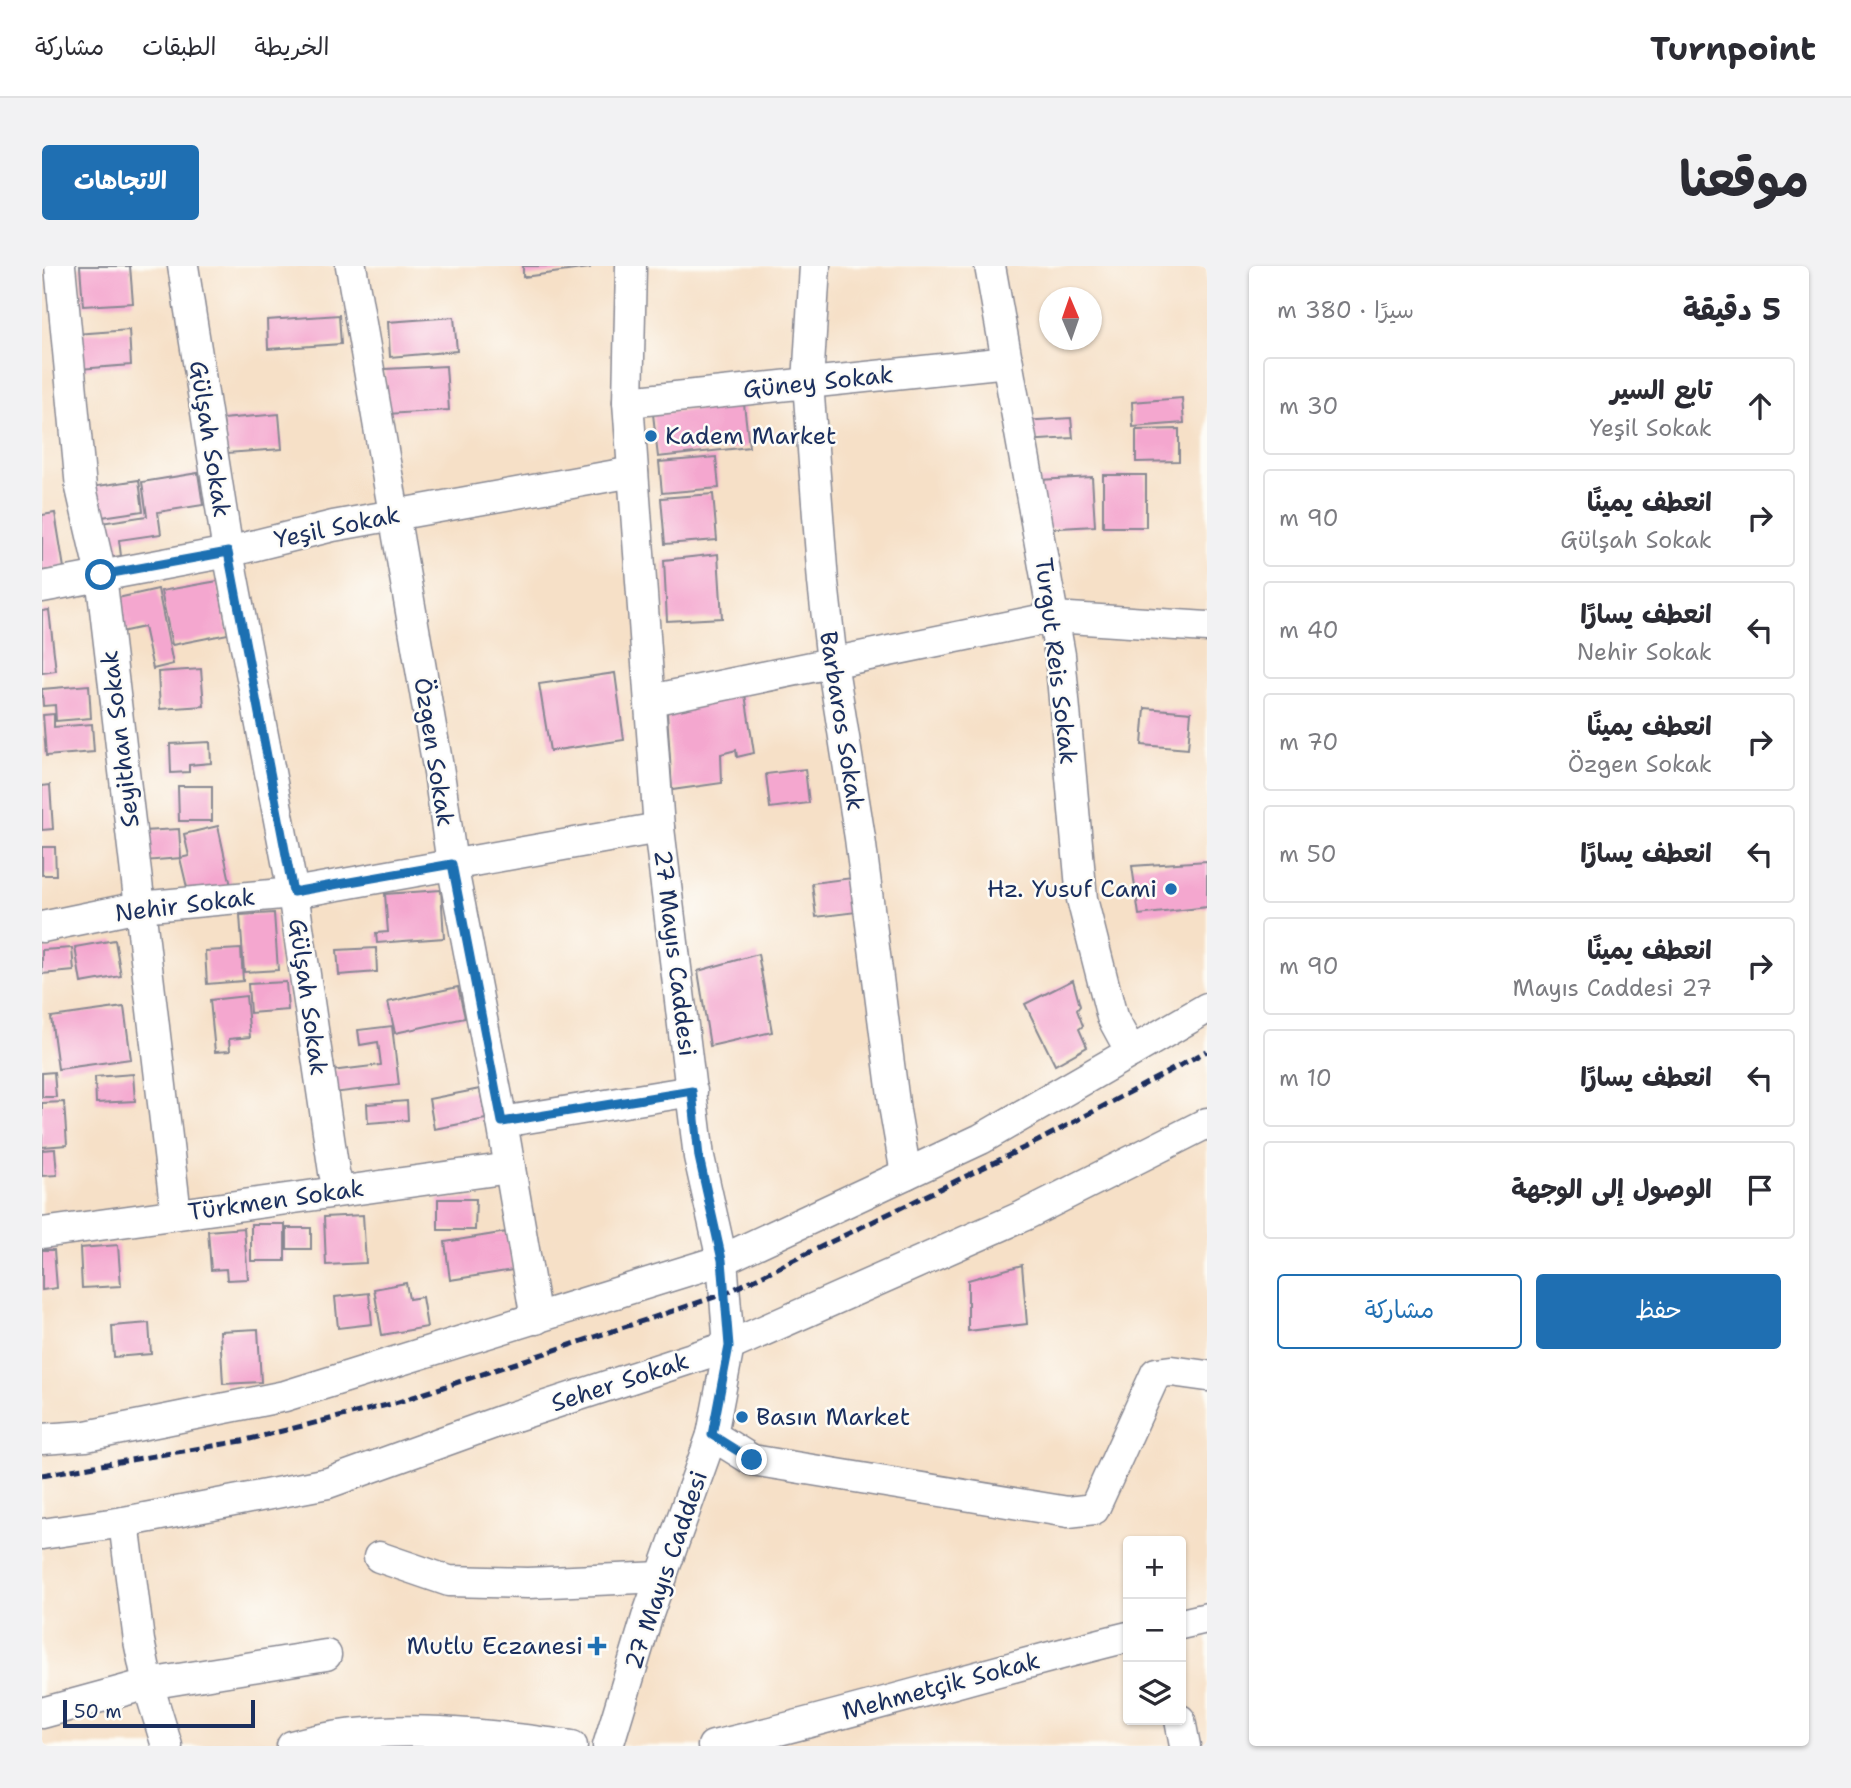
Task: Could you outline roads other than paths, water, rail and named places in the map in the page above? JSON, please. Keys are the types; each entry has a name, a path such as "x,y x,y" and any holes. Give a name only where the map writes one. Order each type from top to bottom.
{"street":[{"name":"Seyithan Sokak","path":"60,266 81,488 101,575 176,1214"},
{"name":"Gülşah Sokak","path":"183,266 228,552 293,892 327,1132 339,1191"},
{"name":"Özgen Sokak","path":"351,266 439,774 452,864 502,1122 536,1319"},
{"name":"27 Mayıs Caddesi","path":"608,1746 648,1614 712,1435 729,1346 722,1260 699,1157 659,828 628,402 631,266"},
{"name":"Barbaros Sokak","path":"815,266 808,383 823,582 832,662 860,838 895,1111 906,1174"},
{"name":"Turgut Reis Sokak","path":"990,266 1060,655 1082,899 1112,1017 1131,1052"},
{"name":"Güney Sokak","path":"628,402 1008,362"},
{"name":"Yeşil Sokak","path":"42,587 228,552 333,526 633,472"},
{"path":"651,700 1054,618 1207,627"},
{"name":"Nehir Sokak","path":"42,927 139,907 293,892 659,828"},
{"path":"42,1440 86,1436 285,1396 722,1260 981,1139 1207,1008"},
{"path":"502,1122 692,1091"},
{"name":"Seher Sokak","path":"42,1534 124,1522 328,1483 500,1421 729,1346 1023,1216 1207,1122"},
{"name":"Türkmen Sokak","path":"42,1233 510,1167"},
{"path":"712,1435 752,1460 1068,1512 1094,1510 1156,1373 1171,1371 1207,1376"},
{"path":"124,1522 139,1642 148,1684 167,1746"},
{"path":"379,1557 449,1581 528,1583 662,1577"},
{"path":"1186,1623 1207,1618"},
{"name":"Mehmetçik Sokak","path":"713,1746 783,1730 1123,1638"},
{"path":"42,1713 148,1684 326,1655"},
{"path":"1181,1725 1185,1746"},
{"path":"292,1746 326,1737 388,1738 408,1729 489,1735 572,1746"}],"railway":[{"path":"42,1475 242,1441 395,1403 724,1294 1038,1141 1207,1051"}],"place":[{"name":"Kadem Market","path":"651,436"},
{"name":"Hz. Yusuf Cami","path":"1171,889"},
{"name":"Basın Market","path":"742,1417"},
{"name":"Mutlu Eczanesi","path":"597,1646"}]}
